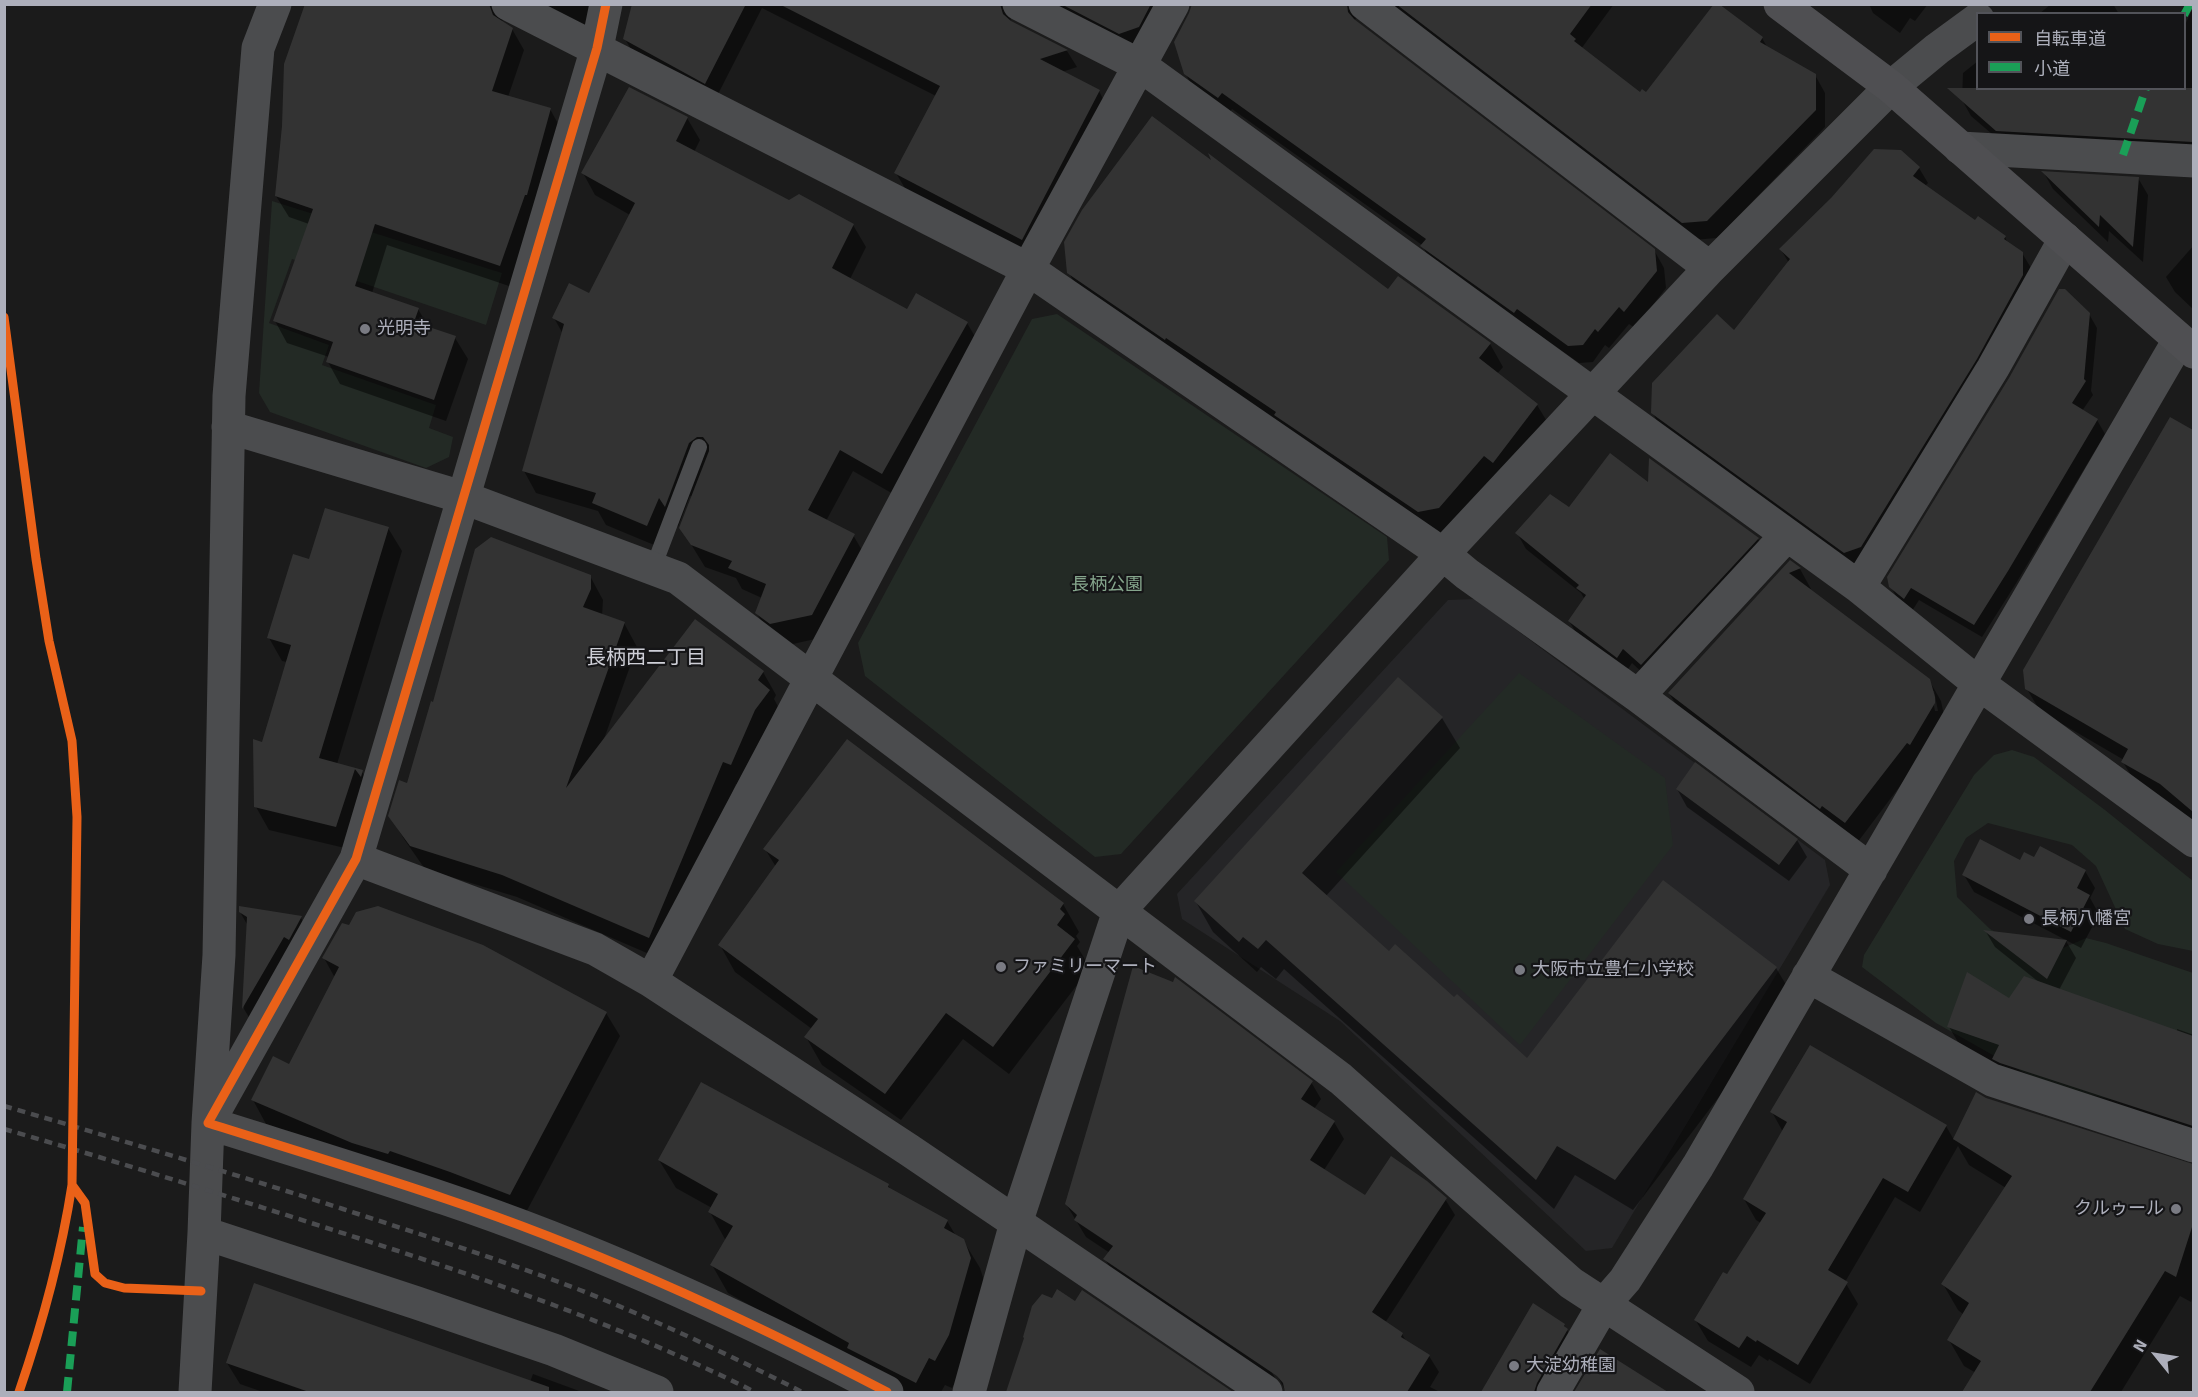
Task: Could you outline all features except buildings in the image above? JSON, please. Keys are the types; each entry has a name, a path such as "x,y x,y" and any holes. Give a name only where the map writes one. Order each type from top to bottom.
{"street":[{"path":"195,1392 208,1122 219,955 228,427 258,48 275,4"},
{"path":"508,4 1028,269 1443,554 1467,574 1638,696 1870,870"},
{"path":"208,1122 356,859 597,48 606,4"},
{"path":"1019,4 1141,66 1859,587 1978,683 2193,841"},
{"path":"651,981 809,677 1173,4"},
{"path":"1365,4 1710,268"},
{"path":"1553,1392 1604,1304 1625,1280 1698,1166 1978,683 2186,346 1891,87 1780,4"},
{"path":"969,1392 1016,1223 1119,911 1443,554 1710,268 1891,87 1976,20"},
{"path":"1960,148 2193,160"},
{"path":"1859,587 1993,368 2065,239"},
{"path":"228,427 462,497 678,578 1341,1079 1570,1283 1738,1392"},
{"path":"1638,696 1787,535"},
{"path":"356,859 595,949 651,981 909,1150 1266,1392"},
{"path":"1808,976 1992,1080 2193,1146"},
{"path":"208,1122 447,1199 594,1255 697,1299 887,1392"},
{"path":"204,1233 544,1347 657,1392"}],"lane":[{"path":"653,568 699,447"}],"shaded area":[{"name":"大阪市立豊仁小学校","path":"1475,599 1825,860 1830,885 1612,1248 1586,1251 1340,1021 1182,919 1177,894 1448,600"}],"green space":[{"path":"272,201 502,273 486,325 292,259 269,323 329,345 322,365 436,405 429,428 453,437 449,457 426,468 270,412 259,393"},
{"name":"長柄公園","path":"1057,314 1387,537 1389,560 1121,854 1095,857 865,676 858,643 1032,319"},
{"path":"1519,673 1665,778 1673,845 1520,1045 1336,872"},
{"name":"長柄八幡宮","path":"2012,750 2034,757 2105,810 2193,881 2193,951 2158,944 2125,929 2096,866 2072,845 1988,823 1966,838 1954,861 1957,897 1990,929 2027,951 2056,951 2086,938 2193,973 2193,1117 2054,1087 1936,1023 1862,967 1864,955 1974,775 1994,755"}],"railway":[{"path":"4,1106 259,1182 521,1268 664,1326 802,1392"},
{"path":"4,1129 387,1247 494,1284 652,1344 755,1392"}],"marked path":[{"path":"2186,12 2190,4"},
{"path":"2123,155 2145,90"},
{"path":"67,1392 83,1227"}],"cycle path":[{"path":"606,4 597,48 356,859 208,1123 416,1189 559,1240 725,1312 887,1392"},
{"path":"4,317 49,641 72,741 77,817 72,1185 50,1290 19,1392"},
{"path":"72,1185 85,1203 95,1274 105,1283 124,1288 201,1291"}],"place":[{"name":"光明寺","path":"365,329"},
{"name":"長柄八幡宮","path":"2029,919"},
{"name":"ファミリーマート","path":"1001,967"},
{"name":"大阪市立豊仁小学校","path":"1520,970"},
{"name":"クルゥール","path":"2176,1209"},
{"name":"大淀幼稚園","path":"1514,1366"}],"district":[{"name":"長柄西二丁目","path":"646,659"}]}
